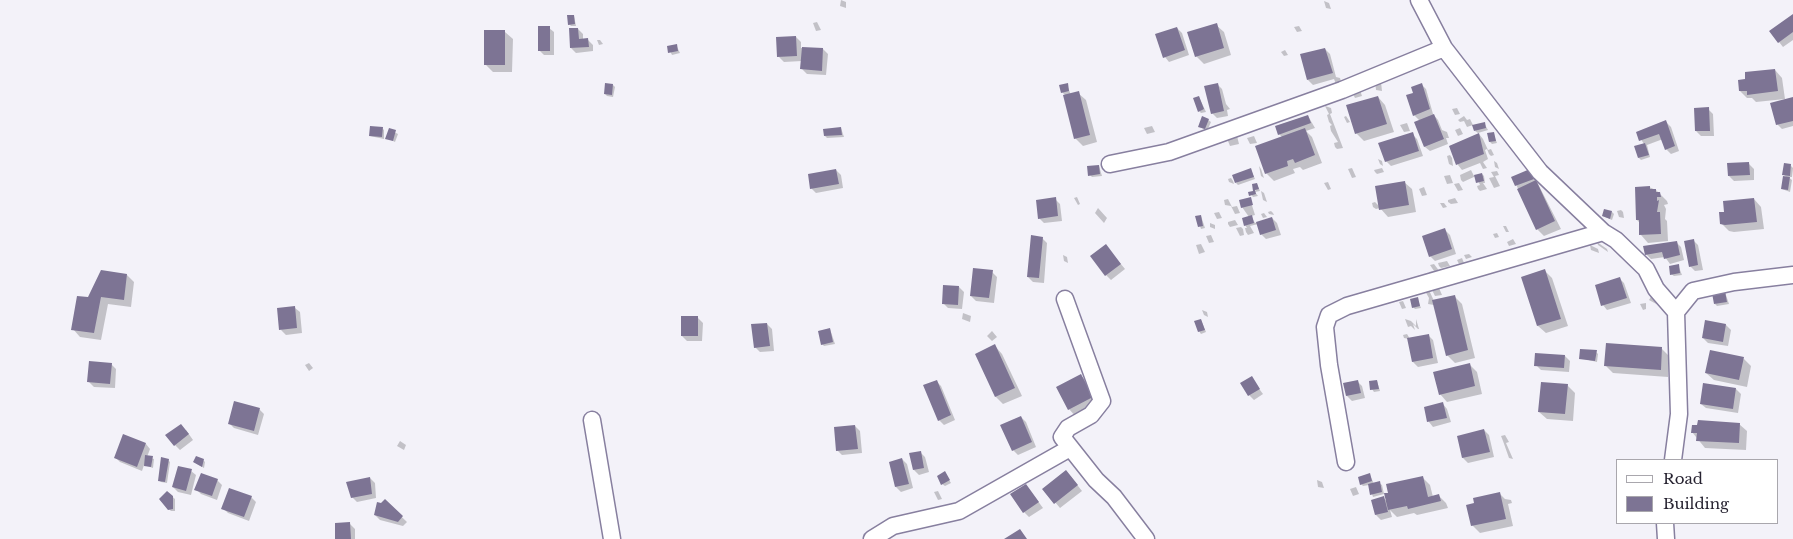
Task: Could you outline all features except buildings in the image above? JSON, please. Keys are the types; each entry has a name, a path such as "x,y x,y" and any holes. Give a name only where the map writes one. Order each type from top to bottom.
{"street":[{"path":"1419,0 1444,48 1540,172 1603,232 1616,240 1646,268 1656,289 1676,312 1679,414 1672,459"},
{"path":"1110,164 1169,152 1342,90 1444,48"},
{"path":"1346,462 1329,365 1325,327 1328,315 1347,306 1603,232"},
{"path":"1676,312 1693,291 1734,282 1793,275"},
{"path":"1065,299 1102,401 1091,415 1068,428 1062,437 1096,480 1114,496 1146,539"},
{"path":"592,420 612,539"},
{"path":"872,539 893,526 959,511 1070,448"},
{"path":"1666,524 1666,539"}]}
